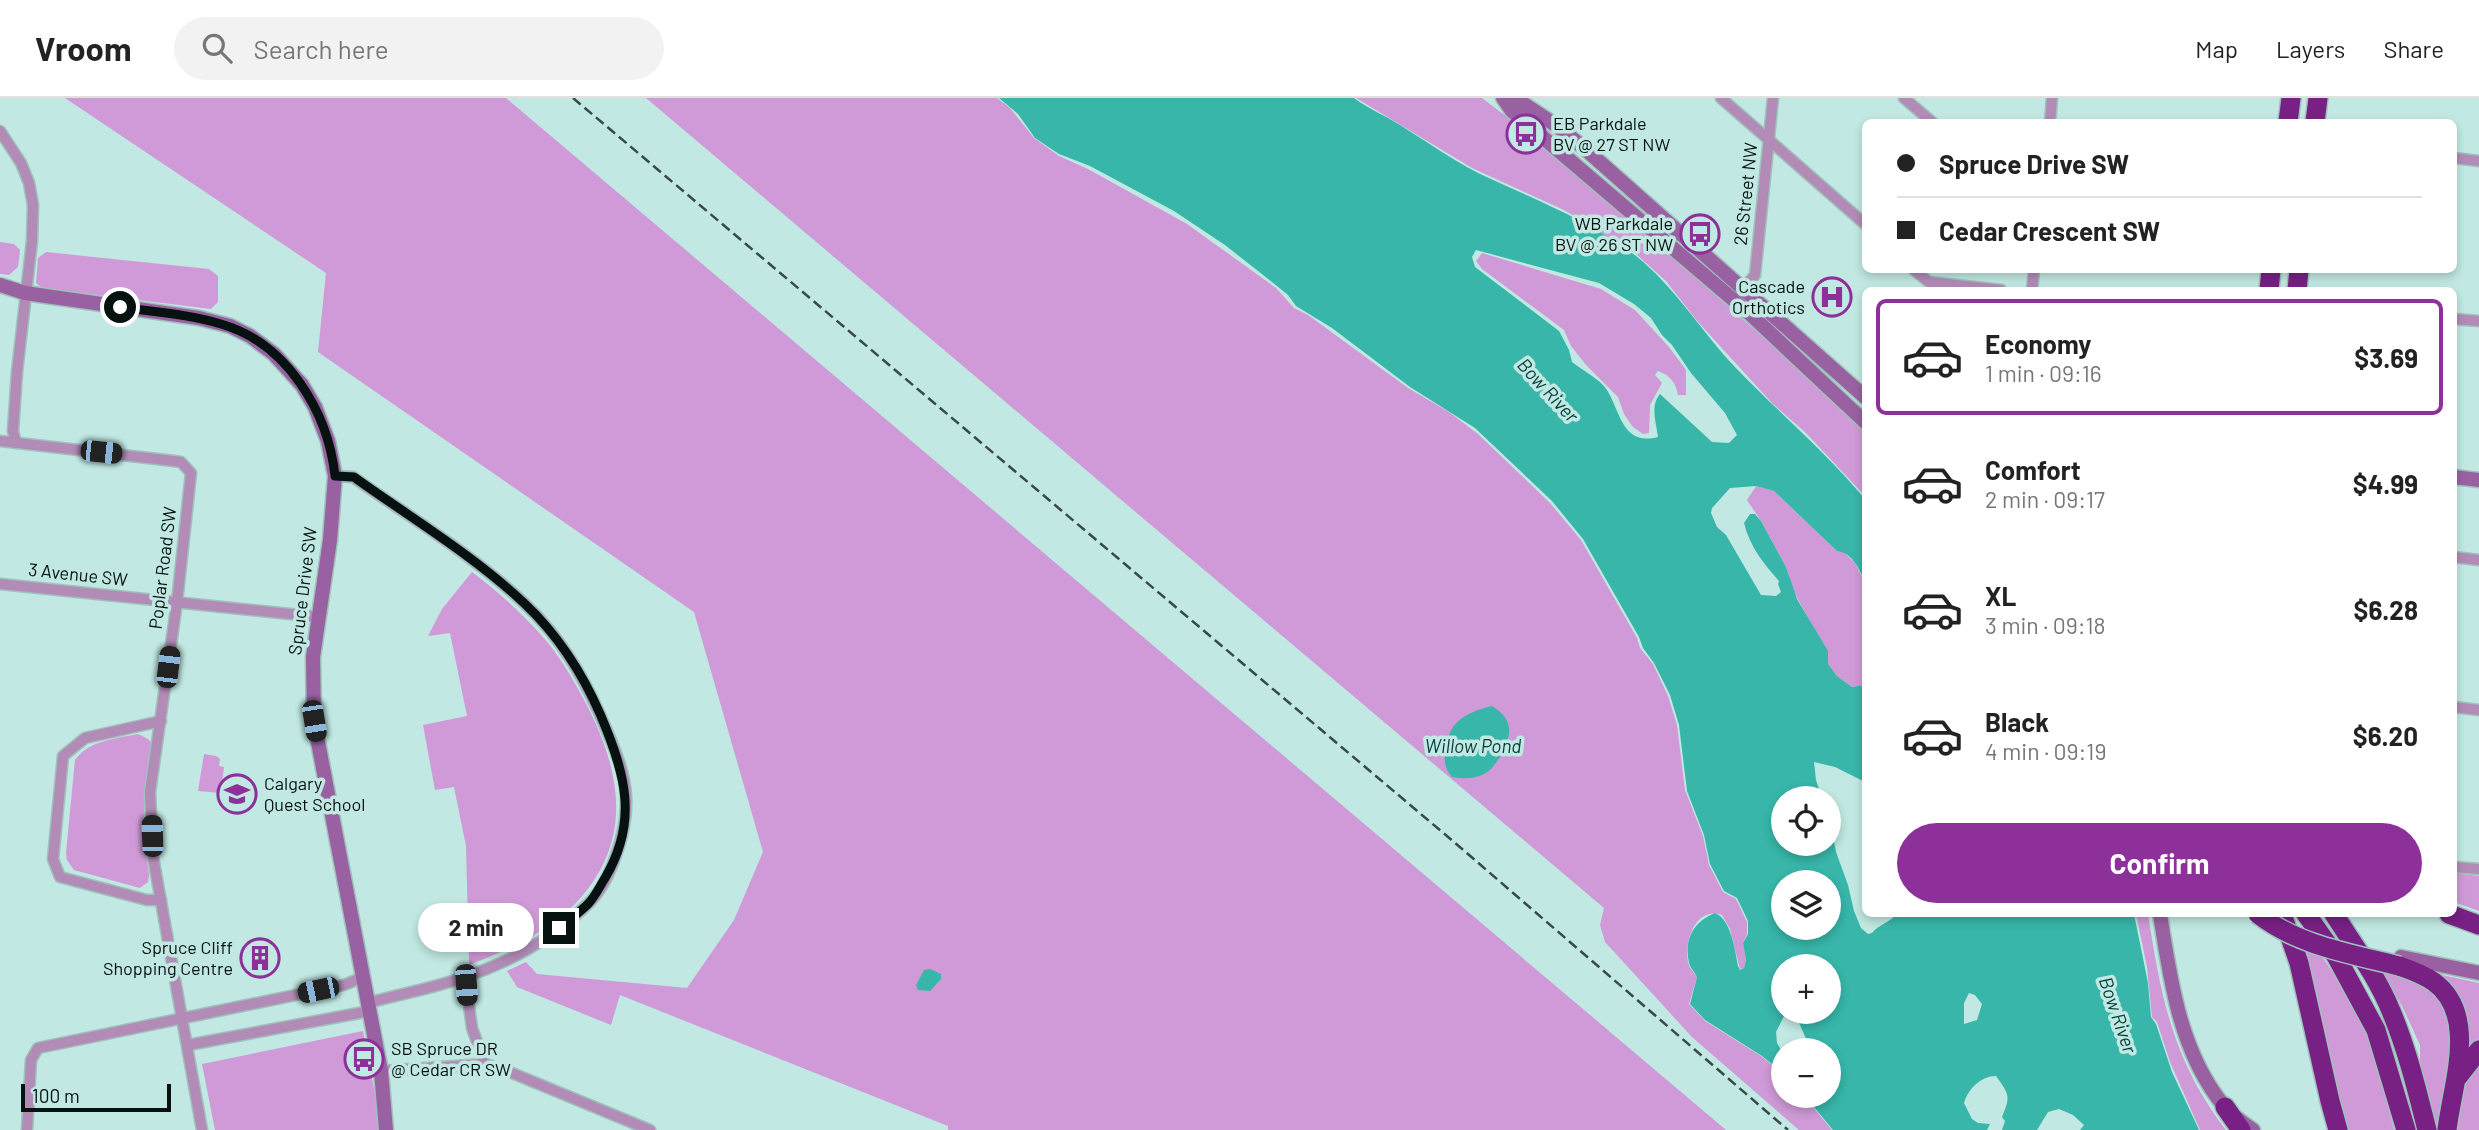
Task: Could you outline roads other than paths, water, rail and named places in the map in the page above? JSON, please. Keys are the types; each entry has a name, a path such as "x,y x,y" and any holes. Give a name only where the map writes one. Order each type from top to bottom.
{"highway":[{"path":"2288,119 2291,98"},
{"path":"2315,119 2318,98"},
{"path":"2262,917 2296,936 2400,962 2435,982 2447,995 2455,1010 2460,1043 2457,1078 2447,1130"},
{"path":"2283,917 2299,963 2339,1130"},
{"path":"2308,917 2336,956 2372,1020 2383,1048 2406,1130"},
{"path":"2336,917 2391,1010 2427,1130"},
{"path":"2457,917 2479,925"},
{"path":"2457,1078 2479,1050"},
{"path":"2224,1107 2241,1130"}],"main road":[{"path":"1503,98 1512,111 1750,314 1862,419"},
{"path":"1515,98 1584,148 1862,394"},
{"name":"Spruce Drive SW","path":"0,285 25,293 199,318 222,324 250,336 288,368 309,395 328,441 335,476 330,540 312,676 314,721 381,1071 386,1130"},
{"path":"1848,381 1862,388"},
{"path":"2457,477 2479,480"},
{"path":"2161,917 2180,1020 2201,1071 2224,1107 2253,1130"},
{"path":"2400,962 2479,973"}],"street":[{"path":"1721,98 1862,222"},
{"name":"26 Street NW","path":"1743,289 1755,275 1773,98"},
{"path":"1904,98 1928,119"},
{"path":"2050,119 2052,98"},
{"path":"0,131 21,163 32,194 33,231 13,431 16,443 0,441"},
{"path":"2457,158 2479,161"},
{"path":"1918,273 1929,282 1974,287"},
{"path":"2457,318 2479,321"},
{"name":"Poplar Road SW","path":"16,443 181,462 187,467 192,479 150,792 153,857 202,1130"},
{"path":"188,1045 369,1007 465,977 508,960 552,934 590,902 613,864 624,830 624,778 616,751 583,677 555,636 525,604 480,566 354,477 335,476"},
{"path":"2457,557 2479,559"},
{"name":"3 Avenue SW","path":"0,584 318,617"},
{"path":"2457,707 2479,709"},
{"path":"160,900 147,900 60,877 53,859 63,756 85,738 161,721"},
{"path":"2457,867 2479,869"},
{"path":"27,1130 31,1060 38,1048 344,985 363,977"},
{"path":"465,977 472,1028 485,1064"},
{"path":"381,1071 485,1064 650,1130"}],"water":[{"name":"Bow River","path":"999,98 1354,98 1467,167 1584,223 1636,256 1663,281 1735,367 1834,464 1862,496 1862,577 1852,559 1837,551 1774,491 1756,486 1730,488 1712,508 1711,513 1717,527 1726,535 1761,595 1776,596 1781,592 1779,581 1763,562 1744,523 1750,514 1755,514 1761,521 1786,567 1797,599 1828,651 1828,664 1837,676 1852,687 1862,685 1862,780 1835,767 1814,762 1818,786 1771,786 1771,856 1837,856 1854,911 1861,928 1868,934 1894,917 2135,917 2148,983 2151,1017 2156,1024 2172,1072 2199,1130 2080,1130 2084,1125 2073,1115 2059,1109 2048,1112 2037,1130 2002,1130 2007,1095 1996,1076 1985,1078 1976,1084 1964,1103 1972,1119 1978,1123 1990,1124 1987,1130 1833,1130 1815,1108 1841,1108 1841,1038 1806,1038 1800,1024 1841,1024 1841,954 1771,954 1771,1024 1780,1024 1777,1038 1771,1038 1771,1063 1705,1020 1690,1004 1697,977 1690,965 1688,946 1696,926 1715,913 1720,916 1729,928 1740,970 1744,968 1746,960 1743,943 1748,934 1748,921 1737,898 1724,891 1710,864 1704,835 1687,791 1679,725 1670,695 1583,539 1552,501 1475,428 1410,387 1332,328 1296,306 1288,295 1225,245 1174,211 1090,166 1059,154 1035,138 1018,114","holes":["1476,250 1599,283 1634,304 1651,318 1691,373 1725,413 1737,435 1729,443 1712,442 1660,394 1654,409 1658,437 1646,439 1630,432 1624,426 1604,386 1572,362 1559,331 1475,267 1472,257","1969,993 1975,995 1982,1004 1977,1020 1964,1024 1964,1003"]},
{"name":"Willow Pond","path":"1492,706 1503,715 1509,727 1508,739 1502,753 1494,766 1484,774 1468,778 1452,777 1446,768 1445,759 1450,733 1459,720"},
{"path":"930,969 941,974 941,979 930,991 918,990 916,985 924,970"}],"railway":[{"path":"573,98 1454,842 1788,1130"}],"place":[{"name":"EB Parkdale BV @ 27 ST NW","path":"1526,134"},
{"name":"WB Parkdale BV @ 26 ST NW","path":"1700,234"},
{"name":"Cascade Orthotics","path":"1832,297"},
{"name":"Calgary Quest School","path":"237,794"},
{"name":"Spruce Cliff Shopping Centre","path":"260,958"},
{"name":"SB Spruce DR @ Cedar CR SW","path":"364,1059"}]}
